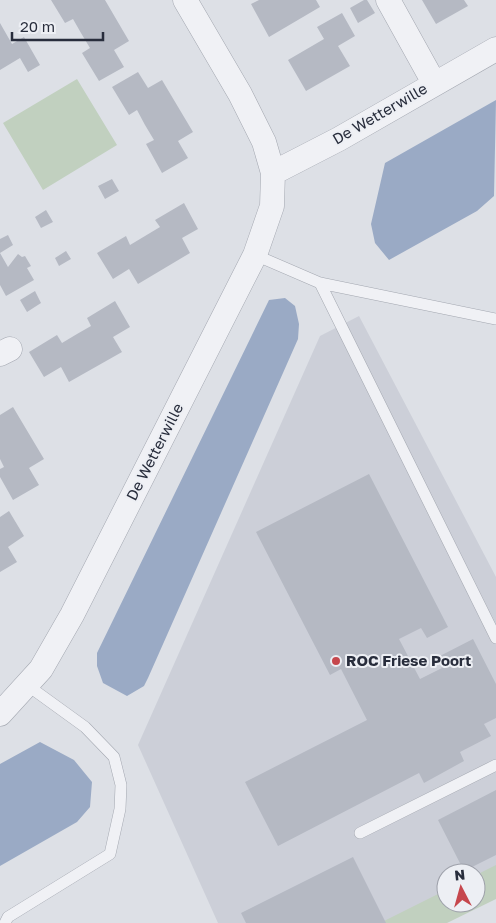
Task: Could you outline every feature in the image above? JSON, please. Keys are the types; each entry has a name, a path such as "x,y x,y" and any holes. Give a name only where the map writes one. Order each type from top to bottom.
{"street":[{"name":"De Wetterwille","path":"0,714 41,669 72,615 256,255 272,206 273,173 264,142 240,94 185,0"},
{"name":"De Wetterwille","path":"388,0 434,83"},
{"name":"De Wetterwille","path":"273,173 339,139 496,49"}],"lane":[{"path":"256,255 320,284 496,319"},
{"path":"320,284 496,638"},
{"path":"5,923 8,917 110,854 120,809 121,785 114,757 85,727 27,685"},
{"path":"360,833 496,766"}],"shaded area":[{"name":"ROC Friese Poort","path":"359,316 496,577 496,881 486,886 486,863 436,863 436,909 411,923 218,923 138,745 320,336"}],"green space":[{"path":"77,79 117,145 43,190 3,123"},
{"path":"496,865 496,899 486,904 486,870"},
{"path":"436,895 436,913 467,913 447,923 380,923"}],"water":[{"path":"496,100 494,196 477,211 389,260 375,243 371,224 385,163"},
{"path":"285,298 295,306 299,324 298,339 148,678 144,686 127,696 103,683 97,666 97,653 269,300"},
{"path":"40,742 74,760 92,782 90,807 77,822 0,866 0,764"}],"building":[{"path":"51,0 105,0 129,41 114,50 124,67 99,81 82,53 90,48 73,19 65,23"},
{"path":"259,0 316,0 320,7 269,37 251,4"},
{"path":"367,0 375,13 358,23 350,8"},
{"path":"422,0 464,0 468,6 436,24"},
{"path":"342,13 355,36 338,46 350,66 306,91 288,60 324,39 317,27"},
{"path":"0,23 12,44 24,37 40,65 28,72 20,58 0,70"},
{"path":"138,72 148,88 162,80 193,132 178,141 188,158 162,173 146,144 154,140 137,110 129,115 112,87"},
{"path":"112,179 119,191 105,199 98,186"},
{"path":"184,203 198,229 182,238 190,253 138,284 129,269 113,279 97,253 126,236 130,245 160,227 155,220"},
{"path":"46,210 53,222 41,228 35,217"},
{"path":"8,235 13,245 0,253 0,239"},
{"path":"66,251 71,259 59,266 55,258"},
{"path":"0,253 8,267 18,254 22,257 25,256 31,266 27,268 34,280 6,296 0,285"},
{"path":"35,291 41,303 27,312 20,300"},
{"path":"115,301 130,327 113,337 122,352 69,382 61,367 44,377 29,352 57,335 62,343 91,326 87,318"},
{"path":"13,407 44,459 29,468 39,485 13,500 0,477 0,469 4,467 0,459 0,415"},
{"path":"369,474 448,627 427,638 421,628 399,639 420,679 442,668 436,658 473,639 496,684 496,718 484,724 491,736 460,752 464,761 424,783 419,773 278,846 245,782 367,720 341,669 330,675 256,532"},
{"path":"9,511 24,536 8,547 17,562 0,572 0,517"},
{"path":"496,790 496,855 480,863 460,863 438,820"},
{"path":"353,857 386,923 246,923 241,913"}],"place":[{"name":"ROC Friese Poort","path":"336,661"}]}
